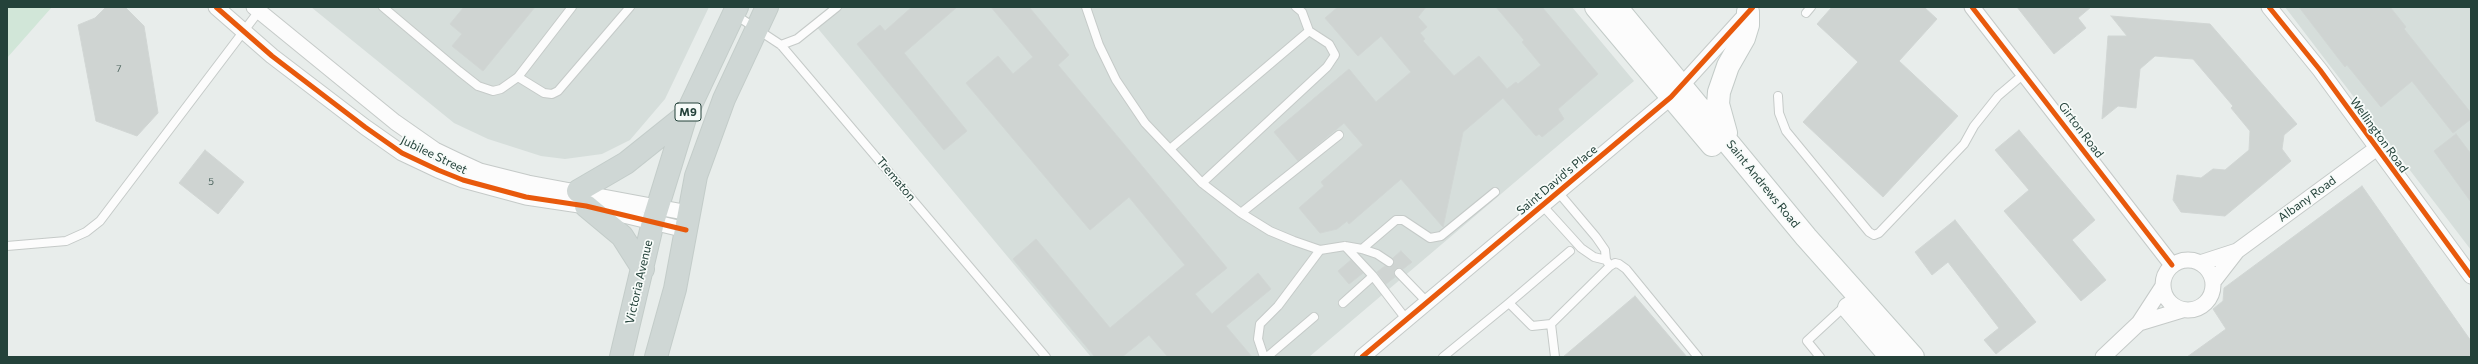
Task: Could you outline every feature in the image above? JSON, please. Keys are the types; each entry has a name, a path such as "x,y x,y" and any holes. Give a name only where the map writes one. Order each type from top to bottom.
{"main road":[{"name":"M9","path":"656,357 675,289 696,176 712,130 767,7"},
{"name":"Saint Andrews Road","path":"1596,7 1734,148 1806,237 1913,357"},
{"name":"Saint Andrews Road","path":"1616,7 1677,91 1890,357"},
{"name":"Victoria Avenue","path":"621,357 655,214 686,115 736,10"},
{"path":"1734,148 1724,129 1718,104 1721,83 1748,25 1751,10"},
{"path":"643,269 622,236 582,199 686,115"}],"street":[{"name":"Jubilee Street","path":"216,7 279,60 402,153 463,180 582,199 688,221"},
{"name":"Girton Road","path":"1972,7 2025,73 2172,265"},
{"name":"Wellington Road","path":"2269,7 2320,70 2471,276"},
{"name":"Jubilee Street","path":"256,9 390,118 435,150 480,171 527,190"},
{"name":"Saint David's Place","path":"1362,357 1677,91 1751,10"},
{"name":"Albany Road","path":"2213,282 2237,251 2377,148"},
{"name":"Albany Road","path":"2200,263 2237,251"},
{"path":"2139,323 2182,310 2198,309 2205,304 2210,298 2213,282 2211,274 2200,263 2186,260 2172,265 2164,278 2163,286 2168,301 2182,310"},
{"path":"2103,357 2139,323 2163,286"}],"lane":[{"path":"384,7 478,86 493,91 501,89 518,77 572,7"},
{"path":"518,77 544,93 552,94 558,91 630,7"},
{"path":"781,45 797,39 837,7"},
{"path":"1086,7 1099,45 1116,80 1145,123 1202,183 1241,213 1270,231 1320,250 1344,246 1362,249 1377,254 1389,262"},
{"path":"1202,183 1327,67 1335,55 1329,44 1309,31 1302,12 1296,7"},
{"path":"7,246 66,241 86,232 100,221 244,31 256,9"},
{"name":"Trematon","path":"736,10 757,30 781,45 1046,357"},
{"path":"1170,148 1309,31"},
{"path":"1778,96 1779,113 1786,131 1869,232 1874,235 1879,233 1964,144 1974,126 1998,96 2025,73"},
{"path":"1241,213 1339,135"},
{"path":"1362,249 1396,220 1403,220 1430,238 1441,236 1495,192"},
{"path":"1558,192 1596,237 1605,250 1608,263"},
{"path":"1542,205 1581,248 1594,257 1608,263 1619,264 1626,269 1698,357"},
{"path":"1344,246 1373,276 1406,320"},
{"path":"1314,317 1265,357 1258,339 1260,324 1278,306 1320,250"},
{"path":"1443,357 1570,251"},
{"path":"1509,303 1532,326 1552,324 1608,263"},
{"path":"1399,273 1427,302"},
{"path":"1343,303 1373,276"},
{"path":"1820,357 1807,342 1847,305"},
{"path":"1552,324 1555,357"}],"shaded area":[{"path":"311,7 709,7 665,99 630,140 602,154 565,159 541,156 488,139 454,123"},
{"path":"836,7 1572,7 1634,81 1309,357 1091,357 815,25"},
{"path":"2285,7 2471,7 2471,250"}],"green space":[{"path":"7,7 52,7 7,58"}],"building":[{"path":"106,7 125,7 144,26 158,113 137,136 96,121 78,25 95,18"},
{"path":"464,7 535,7 483,71 452,46 462,34 450,24"},
{"path":"912,7 957,7 904,53 967,131 944,150 857,44 880,25 885,31"},
{"path":"991,7 1029,7 1069,55 1058,65 1227,268 1195,294 1212,314 1258,273 1271,289 1226,326 1252,357 1168,357 1149,335 1122,357 1095,357 1013,259 1036,239 1110,328 1185,265 1129,197 1090,230 966,83 998,56 1013,74 1033,57"},
{"path":"1338,7 1426,7 1418,17 1427,27 1420,33 1425,39 1423,41 1454,76 1479,56 1507,89 1516,82 1518,84 1541,65 1522,42 1524,40 1496,7 1542,7 1598,74 1558,109 1564,119 1542,137 1539,134 1536,136 1503,98 1463,132 1443,227 1401,179 1349,224 1347,221 1337,229 1320,233 1299,208 1324,186 1321,182 1363,145 1344,123 1298,161 1274,132 1349,69 1376,102 1411,72 1381,36 1358,56 1325,18"},
{"path":"1832,7 1924,7 1937,19 1899,61 1958,116 1883,197 1803,122 1858,62 1817,24"},
{"path":"2017,7 2091,7 2078,18 2086,28 2054,54"},
{"path":"2299,7 2390,7 2406,27 2404,29 2471,113 2471,119 2453,133 2412,81 2381,107 2347,65 2345,67"},
{"path":"2111,16 2210,24 2297,124 2284,135 2282,149 2291,161 2225,216 2181,212 2173,200 2177,175 2201,178 2213,169 2225,170 2249,150 2250,131 2231,108 2233,106 2193,59 2155,56 2140,69 2136,108 2118,106 2102,119 2108,36 2127,36"},
{"path":"2019,130 2095,220 2072,240 2106,280 2081,301 2004,211 2029,190 1995,150"},
{"path":"2456,134 2471,154 2471,202 2434,151"},
{"path":"205,150 244,182 218,214 179,183"},
{"path":"2362,186 2471,341 2471,357 2187,357 2226,329 2213,309 2223,301 2224,288"},
{"path":"1955,220 2036,322 1996,354 1984,340 1999,328 1948,262 1932,275 1915,252"},
{"path":"1401,251 1412,262 1403,269 1395,269 1395,277 1386,284 1377,272 1385,266 1389,267 1393,265 1393,258"},
{"path":"1351,260 1363,273 1349,284 1338,271"},
{"path":"1635,296 1687,357 1563,357"}],"cycle path":[{"path":"216,7 272,56 365,127 402,153 463,180 526,197 586,206 686,230"},
{"path":"1362,357 1671,97 1753,7"},
{"path":"1972,7 2172,265"},
{"path":"2269,7 2320,70 2471,276"}]}
